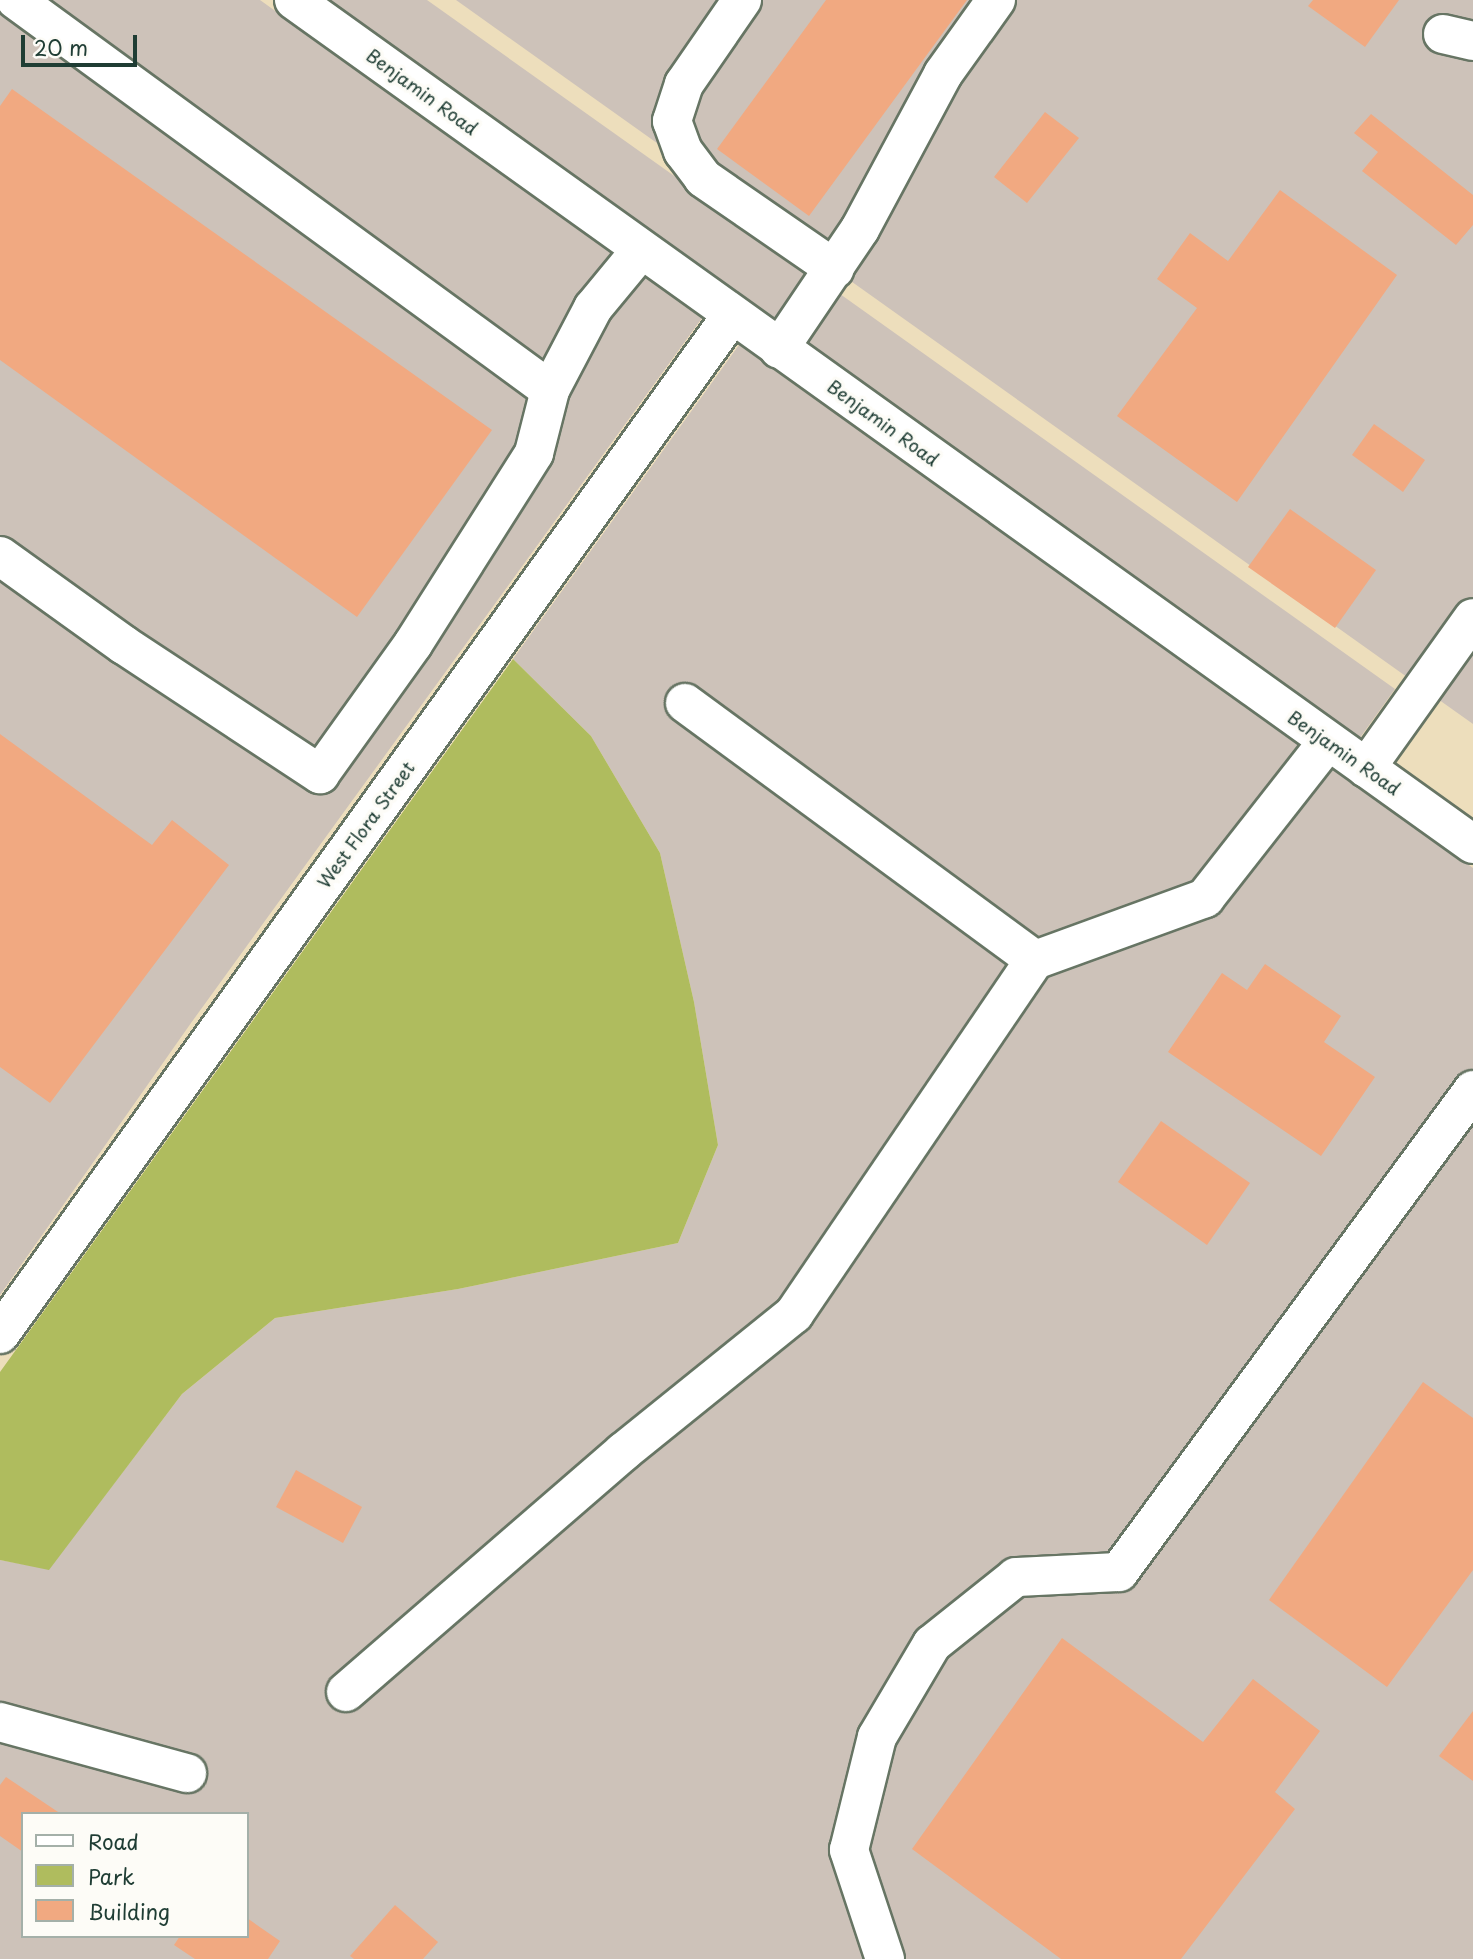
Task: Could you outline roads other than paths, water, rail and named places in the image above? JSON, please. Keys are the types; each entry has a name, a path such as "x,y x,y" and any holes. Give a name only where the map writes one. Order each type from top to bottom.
{"street":[{"path":"0,22 16,0 550,390"},
{"name":"Benjamin Road","path":"294,0 1473,844"},
{"path":"742,0 684,84 672,121 683,151 703,178 835,269"},
{"path":"779,349 835,269 943,74 996,0"},
{"path":"0,556 124,645 320,774 413,644 534,453 550,390 593,308 641,250"},
{"name":"West Flora Street","path":"0,1334 732,316"},
{"path":"1366,768 1473,618"},
{"path":"685,703 1035,960"},
{"path":"346,1692 623,1452 793,1314 1035,960 1205,898 1328,741"},
{"path":"885,1959 849,1850 877,1737 932,1644 1016,1577 1119,1572 1473,1090"},
{"path":"0,1722 187,1773"}]}
